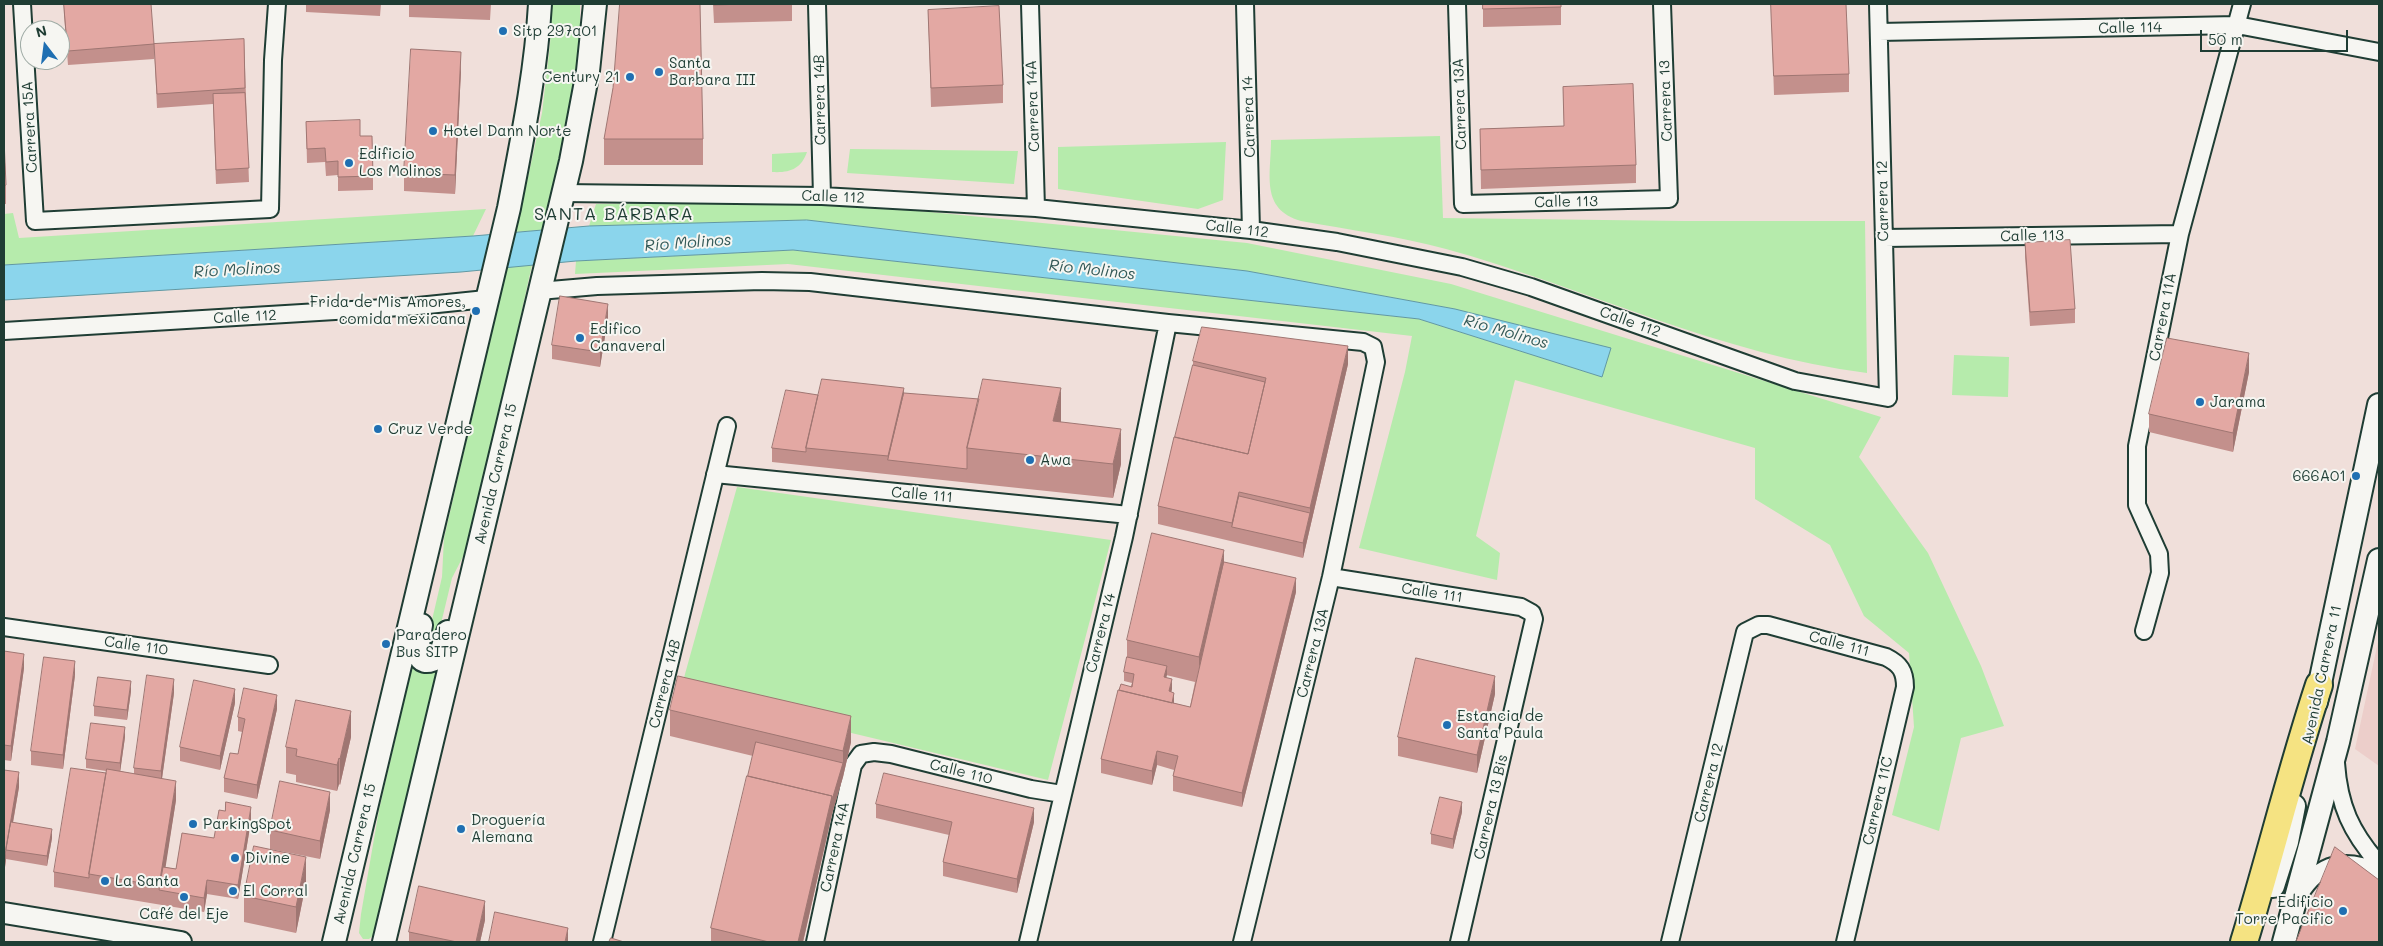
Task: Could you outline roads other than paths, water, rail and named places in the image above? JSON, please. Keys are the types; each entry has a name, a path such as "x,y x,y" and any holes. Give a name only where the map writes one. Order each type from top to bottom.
{"main road":[{"name":"Avenida Carrera 15","path":"334,942 509,208 525,129 538,42 540,4"},
{"name":"Avenida Carrera 15","path":"384,942 561,199 588,71 595,4"},
{"name":"Avenida Carrera 11","path":"2256,942 2287,842 2379,405"},
{"path":"428,542 431,574 416,647 420,656 429,660 436,659 443,653 458,590 477,553"},
{"name":"Avenida Carrera 11","path":"2284,942 2338,742 2379,560"},
{"path":"2244,942 2274,845 2300,744 2320,686"}],"street":[{"name":"Carrera 15A","path":"22,4 35,221 270,209 277,4"},
{"name":"Carrera 14B","path":"817,4 822,196"},
{"name":"Carrera 14A","path":"1030,4 1036,208"},
{"name":"Carrera 14","path":"1245,4 1251,230"},
{"name":"Carrera 13A","path":"1457,4 1463,204"},
{"name":"Carrera 13","path":"1662,4 1669,199"},
{"name":"Carrera 12","path":"1878,4 1888,398"},
{"name":"Carrera 11A","path":"2144,631 2160,573 2158,554 2137,505 2137,446 2180,234 2242,4"},
{"name":"Calle 114","path":"1879,32 2237,25 2379,52"},
{"name":"Calle 112","path":"561,199 822,196 1036,208 1251,230 1337,242 1462,267 1531,287 1795,380 1888,398"},
{"name":"Calle 113","path":"1463,204 1669,199"},
{"name":"Calle 113","path":"1884,238 2180,234"},
{"path":"542,281 597,286 762,281 810,282 1168,323"},
{"name":"Calle 112","path":"4,331 418,306 486,299"},
{"name":"Carrera 14","path":"1028,942 1129,515 1168,323"},
{"name":"Carrera 13A","path":"1168,323 1363,342 1373,347 1376,362 1332,576 1242,942"},
{"name":"Carrera 14B","path":"602,942 727,426"},
{"name":"Calle 111","path":"715,474 1129,515"},
{"name":"Calle 111","path":"1332,576 1521,607 1532,613"},
{"name":"Carrera 13 Bis","path":"1459,942 1534,625 1532,613"},
{"name":"Calle 111","path":"1753,627 1768,625 1875,654 1896,662"},
{"name":"Calle 110","path":"4,627 269,666"},
{"name":"Carrera 12","path":"1670,942 1745,632 1753,627"},
{"name":"Carrera 11C","path":"1845,942 1905,687 1903,672 1896,662"},
{"path":"2338,742 2338,784 2342,805 2361,844 2379,864"},
{"name":"Calle 110","path":"861,754 874,752 891,754 1031,789 1062,794"},
{"name":"Carrera 14A","path":"815,942 853,766 861,754"},
{"path":"2295,906 2306,885 2317,873 2332,866 2348,862 2379,872"},
{"path":"4,913 182,942"}],"water":[{"name":"Río Molinos","path":"807,220 1247,271 1455,309 1611,348 1602,377 1419,319 793,250 576,261 461,272 4,300 4,265 473,236 589,226"}],"place":[{"name":"Sitp 297a01","path":"503,31"},
{"name":"Santa Barbara III","path":"659,72"},
{"name":"Century 21","path":"630,77"},
{"name":"Hotel Dann Norte","path":"433,131"},
{"name":"Edificio Los Molinos","path":"349,163"},
{"name":"Frida de Mis Amores, comida mexicana","path":"476,311"},
{"name":"Edifico Canaveral","path":"580,338"},
{"name":"Jarama","path":"2200,402"},
{"name":"Cruz Verde","path":"378,429"},
{"name":"Awa","path":"1030,460"},
{"name":"666A01","path":"2356,476"},
{"name":"Paradero Bus SITP","path":"386,644"},
{"name":"Estancia de Santa Paula","path":"1447,725"},
{"name":"ParkingSpot","path":"193,824"},
{"name":"Droguería Alemana","path":"461,829"},
{"name":"Divine","path":"235,858"},
{"name":"La Santa","path":"105,881"},
{"name":"El Corral","path":"233,891"},
{"name":"Café del Eje","path":"184,897"},
{"name":"Edificio Torre Pacific","path":"2343,911"}],"district":[{"name":"SANTA BÁRBARA","path":"614,214"}]}
